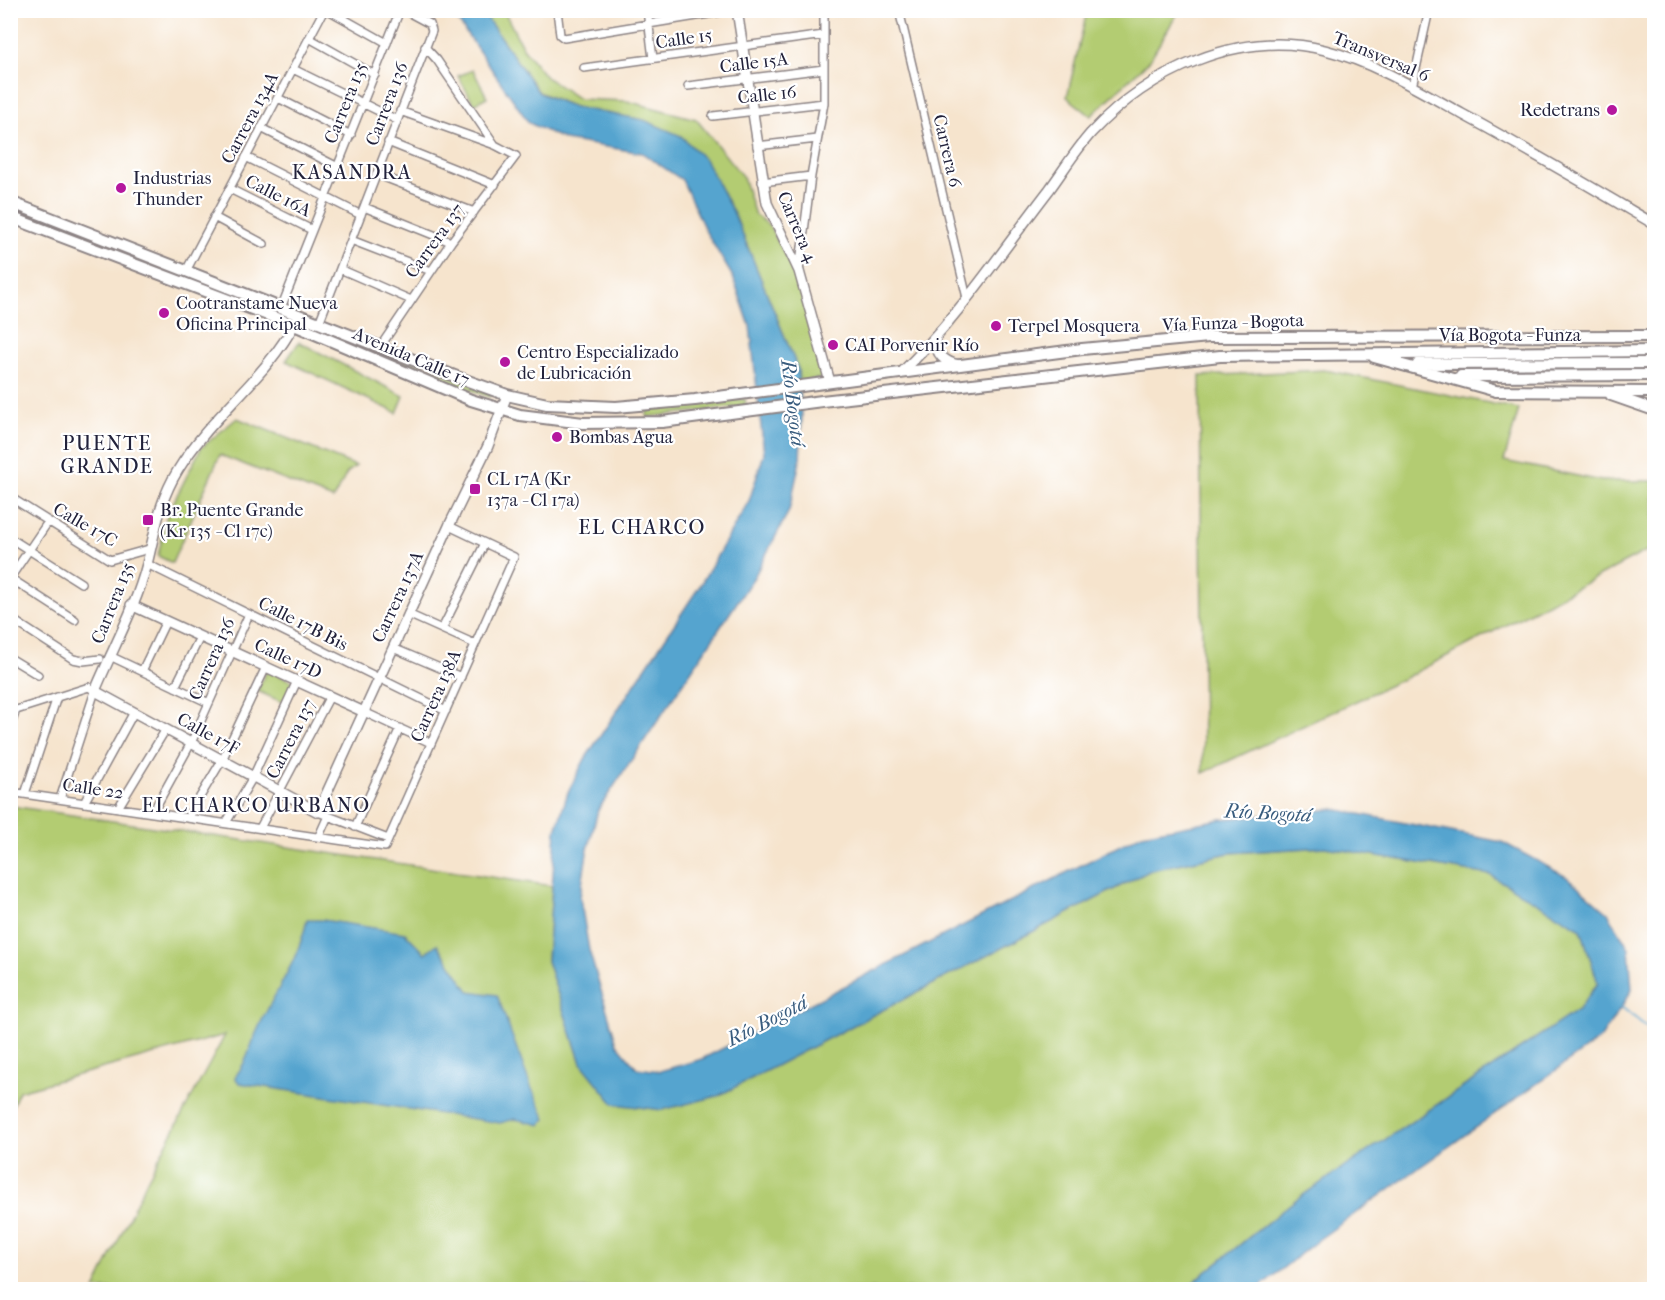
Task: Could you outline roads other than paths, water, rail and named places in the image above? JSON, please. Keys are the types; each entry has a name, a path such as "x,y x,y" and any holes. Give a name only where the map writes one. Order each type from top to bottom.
{"main road":[{"name":"Avenida Calle 17","path":"10,202 507,395 563,406 632,406 815,385"},
{"name":"Avenida Calle 17","path":"10,217 294,325 440,388 502,410 561,421 633,423 822,401"},
{"name":"Vía Funza - Bogota","path":"815,385 1209,337 1654,336"},
{"path":"1157,342 1159,361"},
{"name":"Vía Bogota - Funza","path":"822,401 1159,361 1220,356 1365,355 1380,352 1654,351"},
{"name":"Vía Bogota - Funza","path":"1365,355 1509,393 1654,392"},
{"name":"Vía Bogota - Funza","path":"1379,358 1654,357"},
{"name":"Vía Bogota - Funza","path":"1402,364 1654,363"},
{"name":"Vía Bogota - Funza","path":"1428,371 1654,369"},
{"name":"Vía Bogota - Funza","path":"1446,376 1654,375"},
{"name":"Vía Bogota - Funza","path":"1468,382 1654,380"},
{"name":"Vía Bogota - Funza","path":"1486,387 1654,386"},
{"name":"Vía Bogota - Funza","path":"1605,392 1654,410"},
{"name":"Vía Bogota - Funza","path":"1623,399 1654,399"},
{"name":"Vía Bogota - Funza","path":"1623,399 1654,405"},
{"path":"632,406 633,423"}],"street":[{"name":"Carrera 134A","path":"186,271 326,10"},
{"path":"326,10 387,43"},
{"name":"Carrera 135","path":"281,308 402,10"},
{"name":"Carrera 136","path":"319,323 432,31 429,24 402,10"},
{"path":"557,10 562,38 735,10"},
{"path":"646,10 653,58"},
{"name":"Carrera 4","path":"735,10 762,182 772,218 799,271 830,382"},
{"path":"799,271 811,176 824,103 824,10"},
{"name":"Carrera 6","path":"899,10 967,298"},
{"path":"1412,87 1429,10"},
{"name":"Calle 15","path":"584,68 824,35"},
{"path":"309,38 375,75"},
{"name":"Transversal 6","path":"901,373 936,338 1091,134 1138,91 1172,71 1237,50 1293,45 1346,57 1412,87 1518,144 1654,224"},
{"path":"425,47 437,60 495,145"},
{"path":"293,69 397,120"},
{"name":"Calle 15A","path":"688,86 824,69"},
{"path":"278,98 351,135"},
{"name":"Calle 16","path":"713,116 824,103"},
{"path":"400,111 495,145"},
{"path":"261,128 338,166"},
{"path":"757,146 817,139"},
{"path":"388,142 495,184"},
{"name":"Carrera 137","path":"380,347 451,242 516,154 495,145"},
{"path":"246,157 325,199 361,215"},
{"path":"376,174 474,212"},
{"path":"762,182 811,176"},
{"name":"Calle 16A","path":"230,189 312,230"},
{"path":"364,207 451,242"},
{"path":"214,218 264,244"},
{"path":"351,240 431,271"},
{"path":"340,269 411,300"},
{"name":"Carrera 135","path":"60,800 95,691 147,564 162,502 178,469 202,435 283,344 299,315"},
{"path":"936,338 937,350 943,359 960,366"},
{"name":"Carrera 137A","path":"318,813 448,526 488,446 507,395"},
{"name":"Calle 17C","path":"10,497 110,560 149,549"},
{"path":"48,522 10,578 75,620"},
{"path":"442,629 485,543 448,526"},
{"path":"10,538 81,583"},
{"name":"Carrera 138A","path":"387,843 514,557 485,543"},
{"name":"Calle 17B Bis","path":"147,564 446,711"},
{"name":"Calle 17D","path":"131,605 431,743"},
{"name":"Carrera 136","path":"153,812 191,743 249,614"},
{"path":"408,614 476,644"},
{"path":"10,618 74,659 83,661 100,659"},
{"path":"142,672 166,621"},
{"path":"175,687 200,637"},
{"path":"393,648 461,677"},
{"path":"110,656 208,703"},
{"path":"10,658 38,675"},
{"path":"188,818 222,760 266,667"},
{"path":"226,823 253,777 297,681"},
{"path":"10,727 13,711 89,687 95,691"},
{"name":"Calle 17F","path":"95,691 318,813 355,827 387,843"},
{"name":"Carrera 137","path":"260,828 330,696"},
{"path":"25,794 57,697"},
{"path":"84,803 134,712"},
{"path":"355,827 400,728"},
{"path":"118,808 166,729"},
{"name":"Calle 22","path":"10,792 319,836 387,843"},
{"path":"319,836 328,816"}],"water":[{"name":"Río Bogotá","path":"451,11 482,11 539,93 574,107 644,120 681,136 706,161 735,216 798,369 802,415 800,461 789,511 754,577 598,810 587,853 580,897 589,950 617,1044 637,1068 660,1071 702,1059 1142,834 1221,819 1334,809 1502,842 1567,877 1608,913 1629,948 1632,990 1601,1038 1318,1240 1257,1289 1185,1289 1294,1201 1579,1009 1598,983 1581,929 1490,875 1325,847 1229,853 1151,870 718,1096 662,1110 614,1104 581,1063 547,961 556,830 568,792 585,759 699,587 749,501 764,454 750,326 733,277 706,232 682,180 642,153 565,140 529,123"},
{"path":"307,920 323,920 405,933 425,953 437,944 469,991 497,995 531,1087 546,1119 541,1125 515,1119 500,1123 239,1083 235,1077 246,1060 264,1016 298,951"}],"waterway":[{"path":"1619,1005 1654,1033"}],"place":[{"name":"Redetrans","path":"1612,110"},
{"name":"Industrias Thunder","path":"121,188"},
{"name":"Cootranstame Nueva Oficina Principal","path":"164,313"},
{"name":"Terpel Mosquera","path":"996,326"},
{"name":"CAI Porvenir Río","path":"833,345"},
{"name":"Centro Especializado de Lubricación","path":"505,362"},
{"name":"Bombas Agua","path":"557,437"},
{"name":"CL 17A (Kr 137a - Cl 17a)","path":"475,489"},
{"name":"Br. Puente Grande (Kr 135 - Cl 17c)","path":"148,520"}],"district":[{"name":"KASANDRA","path":"352,172"},
{"name":"PUENTE GRANDE","path":"107,454"},
{"name":"EL CHARCO","path":"642,527"},
{"name":"EL CHARCO URBANO","path":"256,805"}]}
